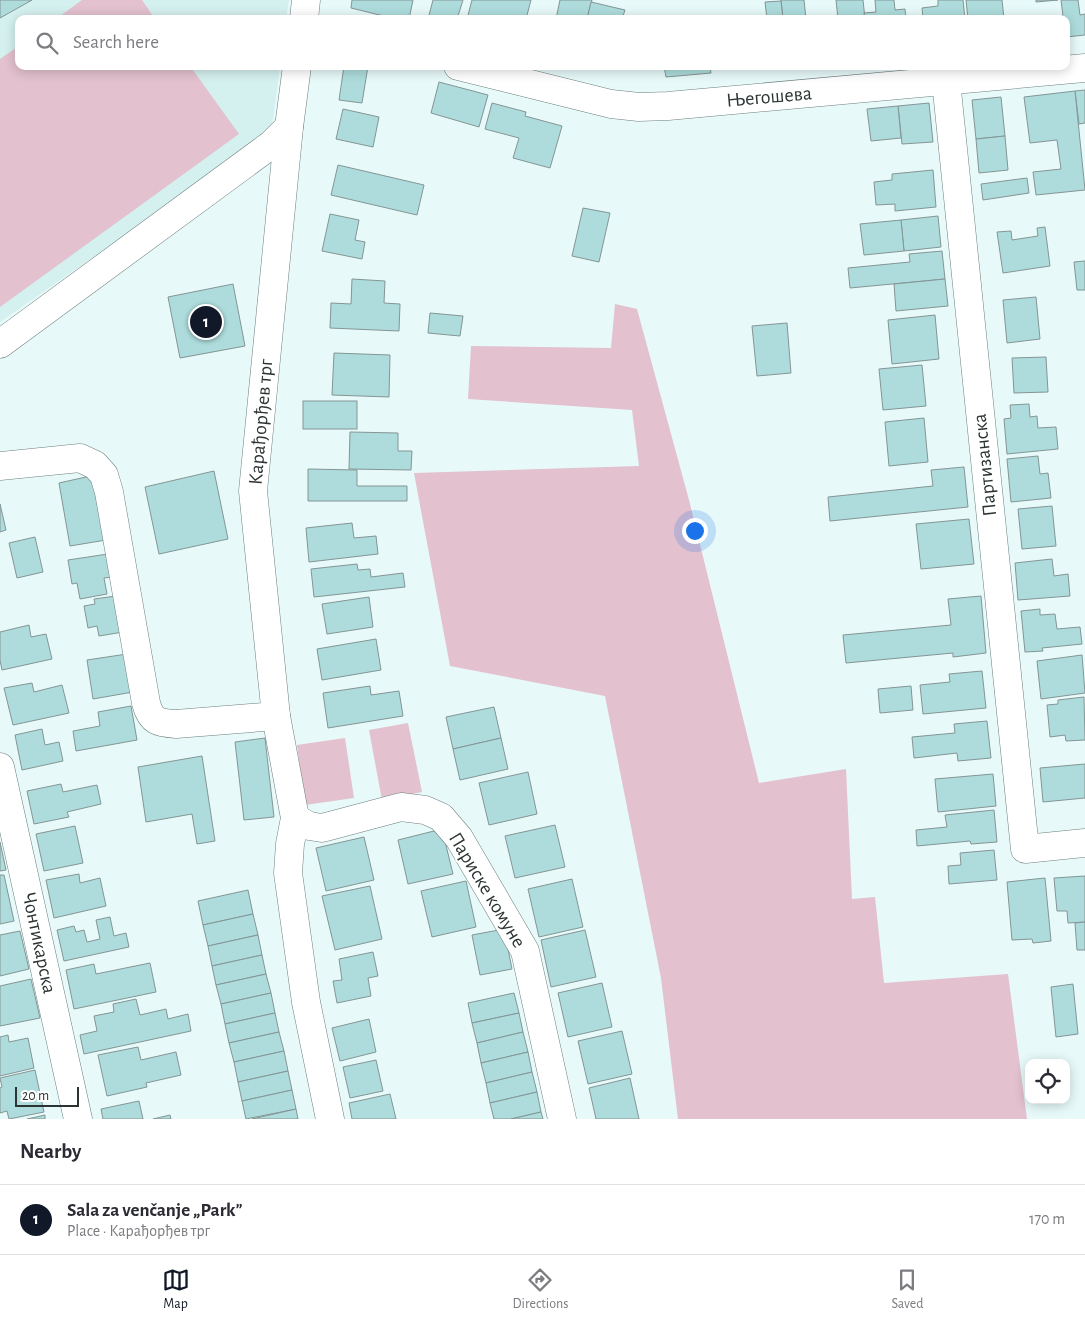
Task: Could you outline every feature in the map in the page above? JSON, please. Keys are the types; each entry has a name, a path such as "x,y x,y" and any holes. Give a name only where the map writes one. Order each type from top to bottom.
{"street":[{"path":"304,15 306,0"},
{"name":"Његошева","path":"1070,69 1085,68"},
{"name":"Карађорђев трг","path":"295,818 276,716 253,491 289,127 296,70"},
{"name":"Његошева","path":"474,70 611,104 638,107 668,106 1064,70"},
{"name":"Партизанска","path":"946,81 1025,849 1085,843"},
{"path":"0,344 272,144 289,127"},
{"path":"0,466 80,458 95,465 104,475 109,492 146,703 153,719 162,723 176,724 276,716"},
{"name":"Чонтикарска","path":"0,767 78,1119"},
{"name":"Париске комуне","path":"295,818 309,826 322,828 401,807 425,810 440,817 459,838 525,952 562,1119"},
{"path":"295,818 290,844 288,873 306,1002 330,1119"}],"shaded area":[{"path":"0,0 289,0 287,15 15,15 15,70 279,70 271,133 0,322"},
{"path":"82,0 142,0 152,15 61,15"},
{"path":"15,49 15,70 193,70 239,134 0,307 0,59"},
{"path":"615,304 637,309 689,500 759,783 846,769 852,899 875,897 884,983 1008,974 1027,1119 678,1119 661,978 605,696 450,666 414,473 639,466 632,410 468,399 471,346 611,348"},
{"path":"408,723 422,792 382,800 369,730"},
{"path":"345,738 354,798 305,805 297,745"}],"building":[{"path":"0,0 32,0 0,18"},
{"path":"352,0 413,0 410,15 380,15 351,8"},
{"path":"433,0 463,0 458,15 429,15"},
{"path":"472,0 531,0 527,15 468,15"},
{"path":"560,0 592,0 588,15 557,15"},
{"path":"781,0 804,0 806,15 783,15"},
{"path":"836,0 863,0 865,15 838,15"},
{"path":"875,0 894,0 895,10 905,9 906,15 864,15 864,13 876,12"},
{"path":"938,0 963,0 965,15 923,15 922,8 938,6"},
{"path":"966,0 1002,0 1004,15 968,15"},
{"path":"1036,0 1058,0 1036,2"},
{"path":"1061,0 1078,0 1080,15 1085,14 1085,35 1070,37 1070,15 1063,15"},
{"path":"781,1 783,15 767,15 765,2"},
{"path":"591,2 625,10 623,15 588,15"},
{"path":"343,70 367,70 362,103 339,100"},
{"path":"665,70 711,70 711,73 666,77"},
{"path":"439,82 488,95 479,127 431,113"},
{"path":"1085,90 1085,123 1079,124 1075,91"},
{"path":"1075,91 1085,190 1036,195 1033,172 1061,169 1057,140 1030,143 1024,97"},
{"path":"1001,97 1005,136 976,139 972,100"},
{"path":"492,103 526,112 525,116 562,126 550,168 513,158 519,138 485,129"},
{"path":"929,103 933,142 902,144 898,106"},
{"path":"898,106 901,138 871,141 867,109"},
{"path":"343,109 379,117 373,147 336,139"},
{"path":"1005,136 1008,170 979,173 976,139"},
{"path":"338,165 424,185 417,215 331,195"},
{"path":"933,170 936,207 895,211 895,204 876,205 874,182 892,180 892,174"},
{"path":"1027,178 1029,193 983,200 981,184"},
{"path":"583,208 610,213 599,262 572,256"},
{"path":"330,214 359,220 355,240 365,242 362,259 322,251"},
{"path":"938,216 941,247 904,251 901,220"},
{"path":"901,220 904,251 864,255 860,224"},
{"path":"1045,227 1050,266 1003,273 997,232 1011,231 1012,240 1038,236 1037,228"},
{"path":"942,251 945,279 850,288 848,268 910,262 909,254"},
{"path":"1085,261 1085,290 1077,290 1074,262"},
{"path":"352,279 385,281 384,303 400,304 399,331 330,328 331,303 351,304"},
{"path":"945,279 948,306 896,311 894,284"},
{"path":"233,284 245,346 180,358 168,297"},
{"path":"1036,297 1040,339 1007,343 1003,300"},
{"path":"430,313 463,316 460,336 428,333"},
{"path":"935,315 939,359 892,364 888,320"},
{"path":"787,323 791,373 757,376 752,326"},
{"path":"334,353 390,355 389,397 332,395"},
{"path":"1046,357 1048,392 1014,393 1012,358"},
{"path":"922,365 926,406 883,410 879,369"},
{"path":"303,401 357,401 357,429 303,429"},
{"path":"1029,404 1030,417 1037,416 1038,428 1056,427 1058,449 1007,454 1004,419 1011,418 1010,405"},
{"path":"924,418 928,462 889,466 885,422"},
{"path":"350,432 398,433 398,451 412,451 411,470 349,469"},
{"path":"1038,456 1040,474 1048,473 1051,498 1011,502 1007,459"},
{"path":"964,467 968,507 830,521 828,497 933,486 931,470"},
{"path":"308,469 357,470 357,486 407,486 407,501 308,501"},
{"path":"214,471 228,539 159,554 145,487"},
{"path":"95,475 106,540 70,546 59,483"},
{"path":"0,504 6,530 0,532"},
{"path":"1052,506 1056,546 1022,549 1018,509"},
{"path":"969,519 974,564 921,569 916,524"},
{"path":"352,523 354,538 376,536 378,554 309,562 306,528"},
{"path":"35,537 43,572 17,578 9,543"},
{"path":"108,554 112,577 104,578 107,594 80,599 77,583 72,584 68,560"},
{"path":"1052,559 1054,576 1068,574 1070,596 1018,600 1015,563"},
{"path":"357,564 358,570 370,569 371,577 403,573 405,587 314,597 311,569"},
{"path":"116,596 123,632 99,636 97,626 88,628 84,606 95,604 94,599"},
{"path":"981,596 986,653 953,657 953,653 846,663 843,635 951,625 948,599"},
{"path":"369,597 373,627 327,634 322,604"},
{"path":"1040,609 1040,615 1055,614 1057,629 1080,627 1082,644 1042,648 1043,651 1025,652 1021,611"},
{"path":"29,625 31,637 46,634 52,659 2,670 0,632"},
{"path":"376,639 381,670 322,680 317,649"},
{"path":"127,654 133,692 93,699 87,660"},
{"path":"1082,655 1085,693 1041,699 1037,661"},
{"path":"982,671 986,708 923,714 920,685 950,682 949,674"},
{"path":"32,683 34,692 62,685 69,713 13,725 4,688"},
{"path":"370,686 371,695 399,691 403,716 328,728 323,693"},
{"path":"911,686 913,710 880,713 878,689"},
{"path":"1084,697 1085,740 1066,741 1065,735 1050,737 1047,705 1058,704 1058,700"},
{"path":"131,706 137,740 76,751 73,731 100,726 98,712"},
{"path":"494,707 501,738 453,749 446,717"},
{"path":"987,721 991,758 958,761 957,753 914,758 912,737 955,733 954,724"},
{"path":"42,729 45,745 59,742 63,761 22,770 15,735"},
{"path":"265,738 274,817 244,820 235,742"},
{"path":"501,738 508,769 460,780 453,749"},
{"path":"202,756 215,841 197,844 192,814 146,822 138,767"},
{"path":"1085,764 1085,798 1043,802 1040,768"},
{"path":"528,772 537,814 489,825 479,783"},
{"path":"993,774 996,806 938,812 935,779"},
{"path":"61,784 63,792 97,785 101,804 67,812 69,817 34,824 27,791"},
{"path":"994,810 997,842 971,844 970,841 917,846 916,830 947,827 945,815"},
{"path":"555,825 565,867 515,878 505,836"},
{"path":"75,826 83,863 44,871 36,834"},
{"path":"442,829 453,874 408,884 398,840"},
{"path":"364,837 374,880 326,891 316,848"},
{"path":"0,842 6,870 0,871"},
{"path":"994,850 997,880 949,884 948,866 961,865 960,853"},
{"path":"79,874 80,883 100,878 106,906 54,918 46,880"},
{"path":"0,875 4,875 14,921 0,924"},
{"path":"1085,876 1085,922 1068,923 1067,911 1057,911 1054,878"},
{"path":"1045,878 1051,941 1033,943 1032,939 1012,940 1007,882"},
{"path":"572,879 583,927 539,937 528,889"},
{"path":"466,881 476,927 432,937 421,891"},
{"path":"370,886 382,939 335,950 322,896"},
{"path":"248,890 253,914 203,925 198,901"},
{"path":"253,914 258,935 208,946 203,925"},
{"path":"110,917 114,936 126,933 129,947 64,961 57,930 74,926 76,932 84,930 87,942 100,939 96,920"},
{"path":"1085,922 1085,950 1077,950 1075,923"},
{"path":"504,929 512,969 480,975 472,935"},
{"path":"585,930 596,977 551,987 541,940"},
{"path":"20,931 29,969 0,976 0,935"},
{"path":"258,935 262,955 212,966 208,946"},
{"path":"373,952 378,976 368,978 371,996 337,1003 333,981 342,980 339,959"},
{"path":"262,955 266,974 216,985 212,966"},
{"path":"150,963 156,992 74,1009 66,970 94,964 96,974"},
{"path":"266,974 271,993 221,1004 216,985"},
{"path":"31,979 40,1018 0,1026 0,986"},
{"path":"602,983 612,1027 568,1037 558,993"},
{"path":"1073,984 1078,1034 1056,1037 1051,987"},
{"path":"271,993 275,1013 225,1024 221,1004"},
{"path":"514,993 519,1013 472,1023 468,1003"},
{"path":"136,999 140,1015 166,1009 168,1019 188,1014 191,1031 84,1054 80,1035 97,1031 94,1016 114,1012 113,1004"},
{"path":"275,1013 279,1032 229,1043 225,1024"},
{"path":"519,1013 523,1032 477,1043 472,1023"},
{"path":"369,1019 376,1052 340,1061 332,1028"},
{"path":"622,1031 632,1074 588,1084 578,1041"},
{"path":"279,1032 284,1051 234,1062 229,1043"},
{"path":"523,1032 528,1052 481,1063 477,1043"},
{"path":"8,1035 9,1042 28,1038 34,1068 0,1076 0,1037"},
{"path":"138,1047 141,1060 176,1052 181,1075 146,1083 147,1087 107,1096 98,1055"},
{"path":"284,1051 288,1071 238,1082 234,1062"},
{"path":"528,1052 532,1072 486,1083 481,1063"},
{"path":"376,1060 383,1091 350,1098 343,1067"},
{"path":"35,1070 44,1112 9,1119 7,1111 0,1113 0,1088 2,1087 0,1078"},
{"path":"288,1071 292,1090 242,1101 238,1082"},
{"path":"532,1072 537,1092 490,1103 486,1083"},
{"path":"630,1078 639,1119 596,1119 589,1088"},
{"path":"292,1090 296,1109 246,1119 242,1101"},
{"path":"537,1092 541,1112 511,1119 494,1119 490,1103"},
{"path":"390,1094 396,1119 352,1119 349,1103"},
{"path":"139,1101 143,1119 103,1119 101,1109"},
{"path":"296,1109 298,1119 252,1119"},
{"path":"541,1112 543,1119 511,1119"},
{"path":"45,1115 45,1119 27,1119"},
{"path":"170,1115 171,1119 153,1119"}],"place":[{"name":"Sala za venčanje „Park”","path":"206,322"}]}
